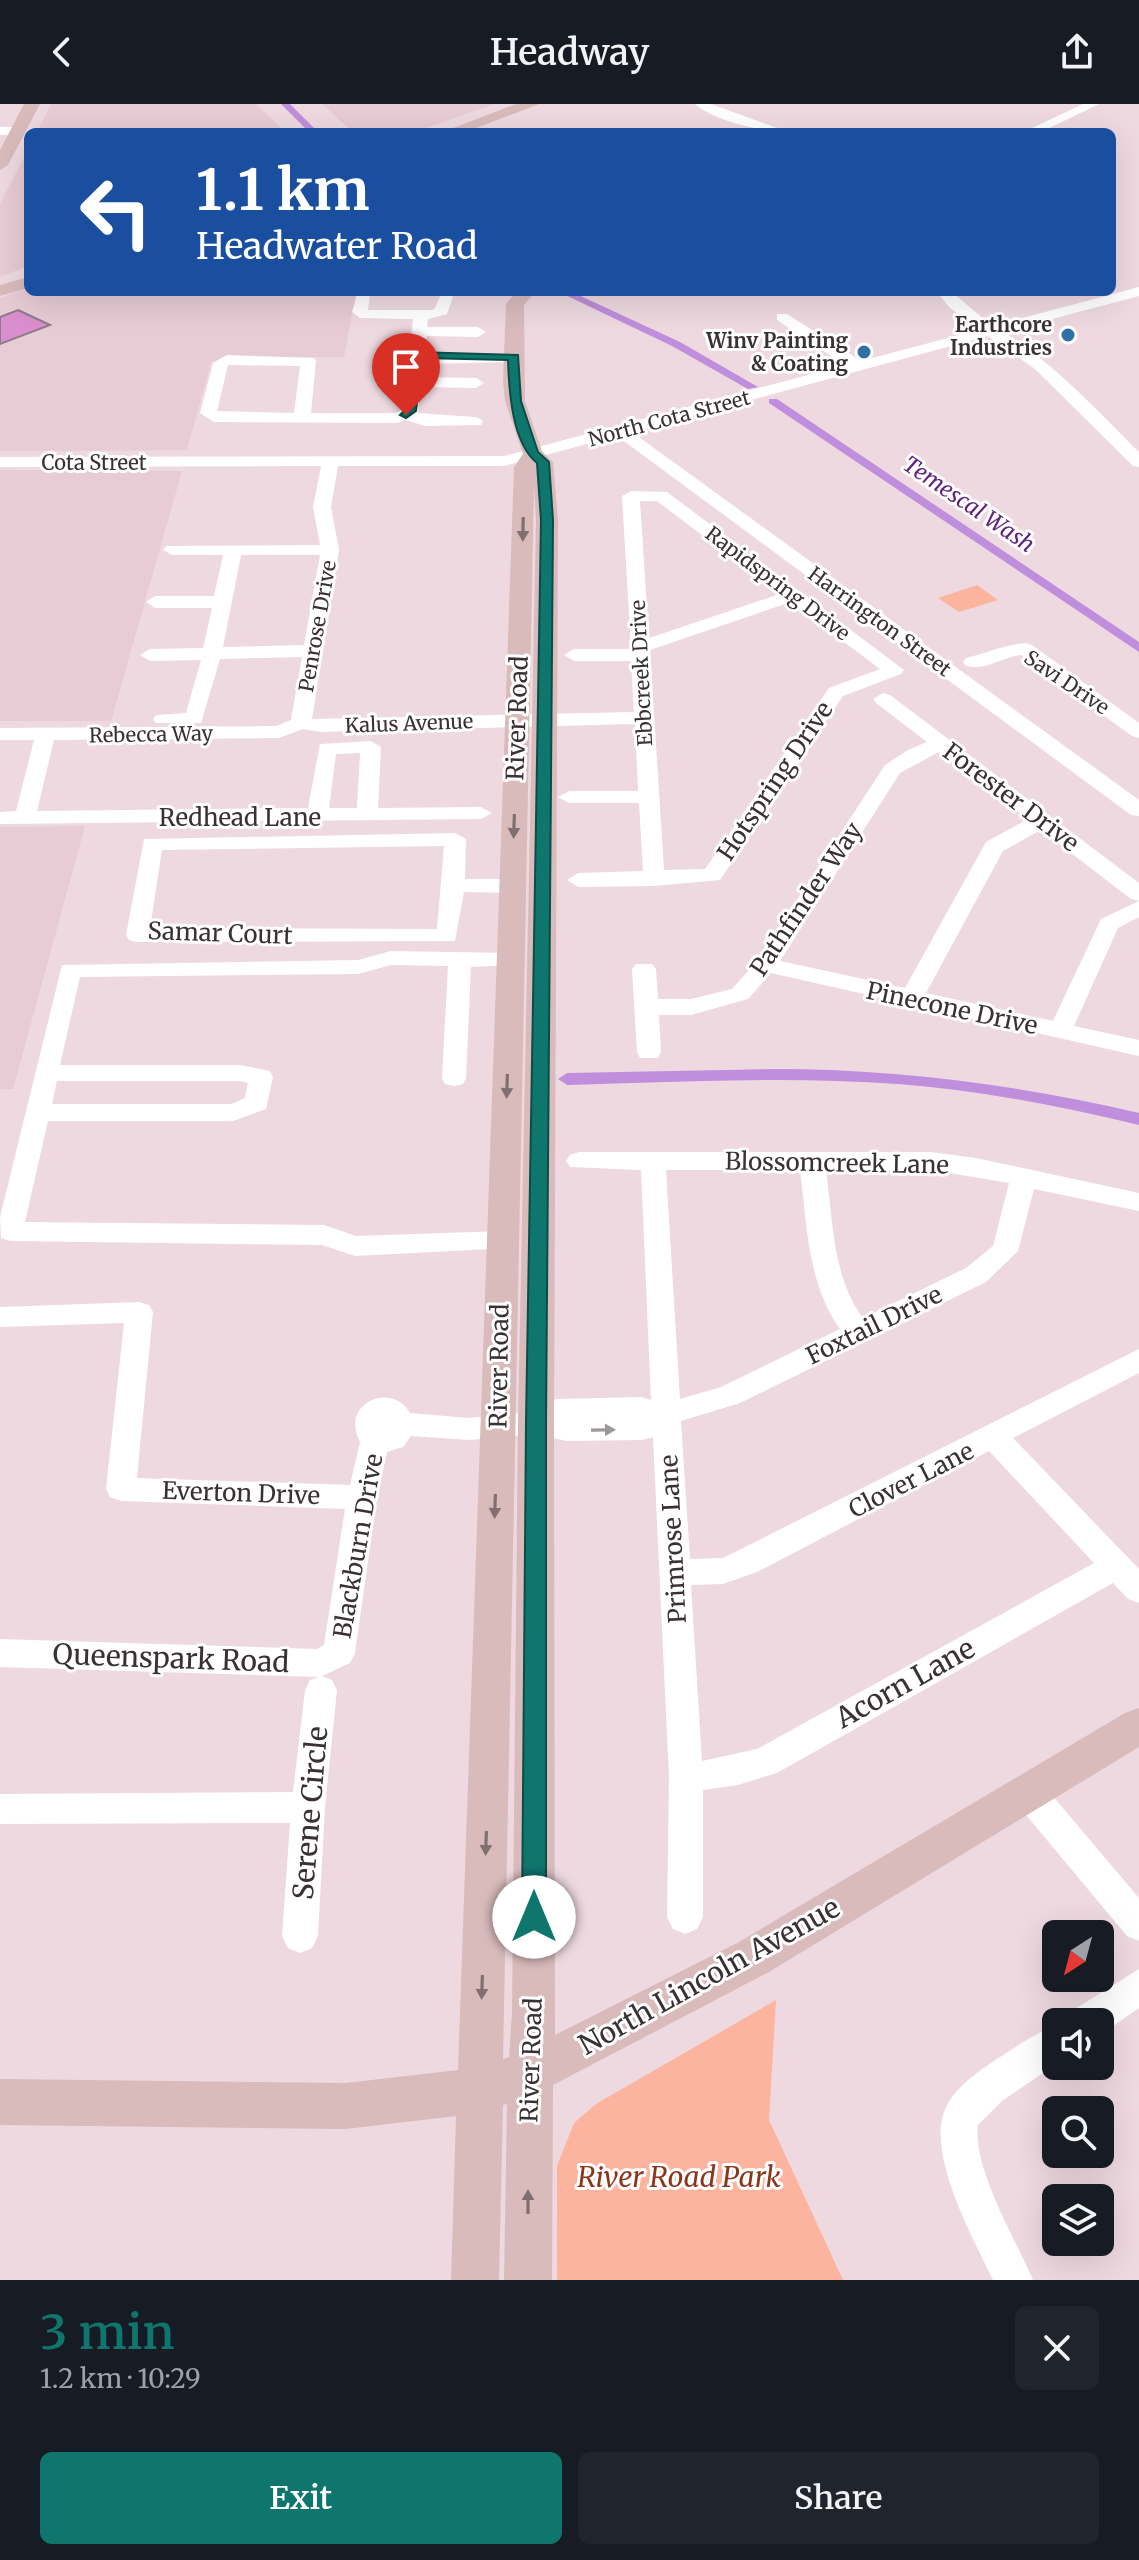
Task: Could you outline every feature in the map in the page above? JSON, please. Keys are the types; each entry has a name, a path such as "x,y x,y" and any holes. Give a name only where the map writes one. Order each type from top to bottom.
{"main road":[{"path":"0,165 32,104"},
{"path":"461,128 513,117 532,104"},
{"path":"452,128 513,117"},
{"path":"0,283 24,274"},
{"path":"0,291 24,283"},
{"path":"517,296 515,401 533,454"},
{"name":"River Road","path":"475,2280 479,2091 517,1426 530,719 524,467 533,454"},
{"name":"River Road","path":"528,2280 529,2073 534,1996 517,1426 502,1241 512,886 530,719"},
{"name":"North Lincoln Avenue","path":"0,2102 346,2106 479,2091 529,2073 754,1957 1139,1726"}],"street":[{"path":"701,104 769,128"},
{"path":"1039,128 1093,104"},
{"path":"0,131 18,131"},
{"name":"North Cota Street","path":"187,462 504,461 622,432 1139,291"},
{"path":"363,296 360,312 365,315 478,332"},
{"path":"948,296 968,319 1039,364 1139,462"},
{"path":"420,323 442,311 446,297"},
{"path":"782,317 858,366"},
{"path":"406,415 411,411 420,323"},
{"path":"417,357 514,357"},
{"path":"302,418 308,361 227,360 221,363 208,413 214,417 302,418 349,425 406,415 444,428 475,422"},
{"path":"414,382 476,383"},
{"path":"249,439 254,418"},
{"name":"Harrington Street","path":"622,432 1139,810"},
{"name":"Cota Street","path":"0,462 187,462"},
{"name":"Penrose Drive","path":"311,724 313,651 330,550 322,507 330,462"},
{"name":"Rapidspring Drive","path":"632,511 631,496 661,496 894,670"},
{"path":"632,511 678,509"},
{"name":"Ebbcreek Drive","path":"632,511 654,879"},
{"path":"172,550 330,550"},
{"path":"117,719 194,719 212,653 233,550"},
{"path":"574,655 641,651 794,595"},
{"path":"155,602 222,602"},
{"path":"820,614 856,603"},
{"name":"Savi Drive","path":"948,670 1025,649 1139,732"},
{"path":"150,655 313,651"},
{"name":"Hotspring Drive","path":"654,879 712,875 836,692 894,670"},
{"name":"Forester Drive","path":"883,699 1139,894"},
{"name":"Kalus Avenue","path":"311,724 642,718"},
{"name":"Rebecca Way","path":"0,734 279,732 311,724"},
{"path":"25,818 45,735"},
{"name":"Pathfinder Way","path":"646,1007 691,1007 740,994 766,965 892,769 915,754 941,744"},
{"path":"317,816 327,748 371,747 367,815"},
{"path":"569,797 648,797"},
{"name":"Redhead Lane","path":"0,818 481,813"},
{"path":"911,999 994,847 1042,820"},
{"name":"Samar Court","path":"455,839 454,885 447,936 137,935 152,844 455,839"},
{"path":"578,880 654,879"},
{"path":"454,885 512,886"},
{"path":"1060,1031 1109,924 1139,908"},
{"path":"502,1241 355,1246 324,1235 10,1231 70,970 358,967 391,958 510,960"},
{"path":"454,1078 460,959"},
{"name":"Pinecone Drive","path":"766,965 1139,1048"},
{"path":"644,969 649,1052"},
{"path":"37,1113 233,1112 257,1103 261,1077 210,1073 47,1073"},
{"name":"Blossomcreek Lane","path":"579,1161 931,1161 1139,1202"},
{"path":"812,1161 830,1287 845,1318 858,1332"},
{"name":"Primrose Lane","path":"653,1162 686,1778 685,1917"},
{"name":"Foxtail Drive","path":"389,1431 517,1426 566,1430 642,1429 666,1415 730,1395 976,1275 1005,1251 1024,1177"},
{"name":"Everton Drive","path":"0,1317 139,1312 121,1489 362,1498"},
{"name":"Clover Lane","path":"675,1572 723,1571 746,1563 1136,1366"},
{"name":"Blackburn Drive","path":"339,1653 362,1498 389,1431"},
{"path":"994,1437 1139,1590"},
{"name":"Acorn Lane","path":"686,1778 738,1770 765,1762 1116,1566"},
{"name":"Queenspark Road","path":"0,1653 320,1663 339,1653"},
{"name":"Serene Circle","path":"300,1936 308,1807 321,1690"},
{"path":"1028,1792 1139,1924"},
{"path":"0,1809 308,1807"},
{"path":"1108,2008 1139,1987"},
{"path":"1013,2280 965,2167 957,2128 960,2117 986,2091 1042,2053"}],"shaded area":[{"path":"51,104 256,104 281,128 39,128"},
{"path":"322,104 494,104 426,128 349,128"},
{"path":"24,158 24,268 0,277 0,204"},
{"path":"24,289 24,296 355,296 344,357 230,357 211,362 187,450 0,451 0,298"},
{"path":"0,470 182,471 111,721 0,721"},
{"path":"85,826 13,1089 0,1089 0,827"}],"green space":[{"path":"977,585 998,600 959,612 938,598"},
{"name":"River Road Park","path":"776,2000 769,2120 843,2280 557,2280 557,2166 574,2123 596,2104"}],"building":[{"path":"18,310 50,325 0,344 0,317"}],"waterway":[{"name":"Temescal Wash","path":"285,104 310,128"},
{"name":"Temescal Wash","path":"573,296 676,344 752,387"},
{"name":"Temescal Wash","path":"773,401 1139,648"},
{"path":"567,1079 774,1074 898,1078 1019,1094 1139,1119"}],"place":[{"name":"Earthcore Industries","path":"1068,335"},
{"name":"Winv Painting & Coating","path":"864,352"}],"route":[{"path":"406,415 411,411 417,354 514,357 515,401 533,454 543,462 547,520 536,1423 534,1917"}]}
